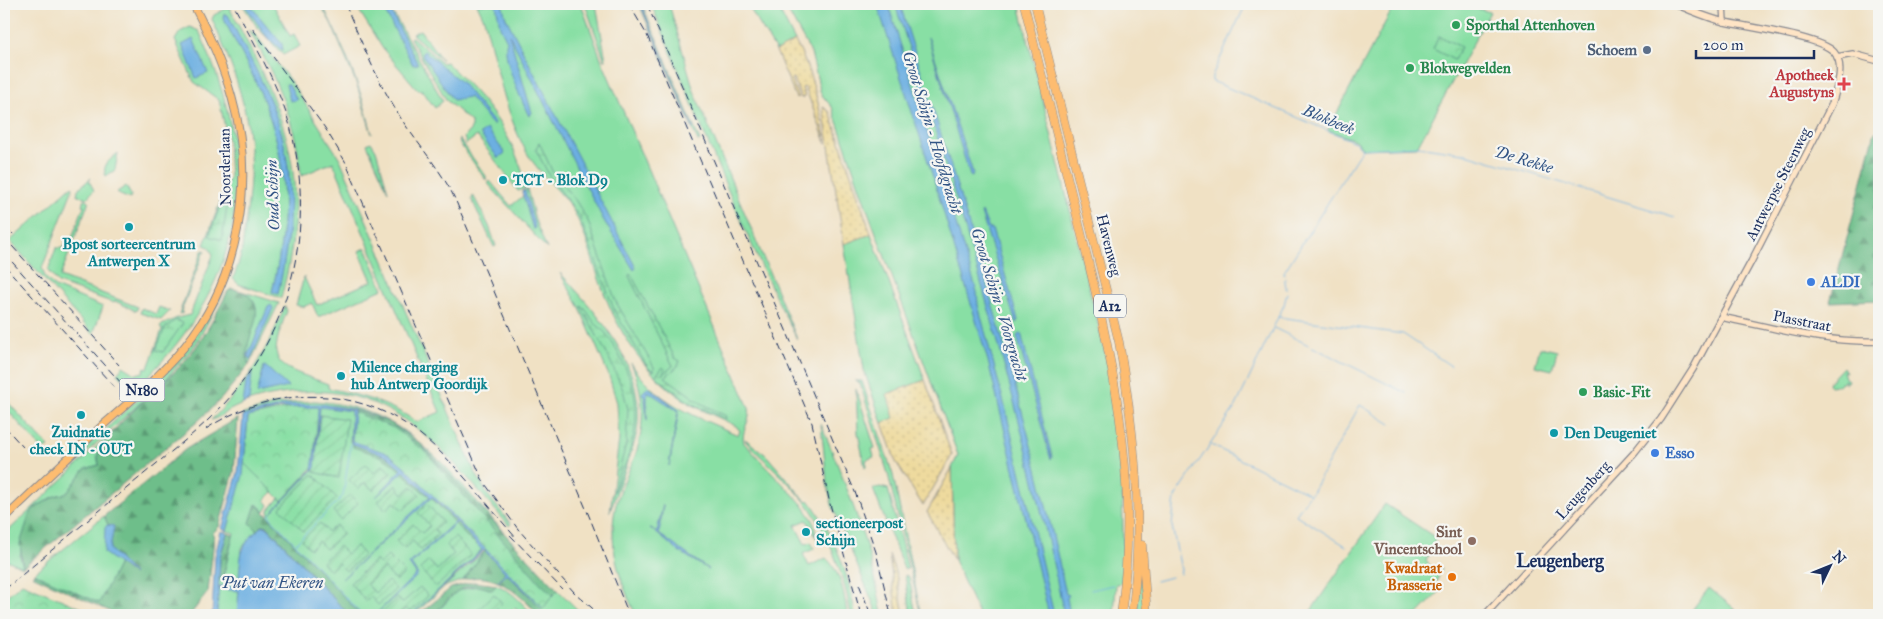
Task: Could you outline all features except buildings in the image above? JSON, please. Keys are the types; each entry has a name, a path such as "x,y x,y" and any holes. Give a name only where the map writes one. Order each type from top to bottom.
{"highway":[{"name":"Havenweg","path":"1024,4 1096,288 1117,392 1124,439 1128,499 1126,578 1121,615"},
{"name":"Havenweg","path":"1035,4 1119,342 1137,466 1138,533 1132,615"},
{"path":"1137,466 1147,615"}],"main road":[{"name":"Noorderlaan","path":"4,519 173,360 200,325 223,280 240,214 242,176 238,119 218,54 193,4"},
{"path":"1674,4 1724,22 1820,44 1834,51 1837,57 1853,54 1879,61"},
{"path":"1722,4 1724,22"},
{"name":"Antwerpse Steenweg","path":"1689,373 1721,317 1831,107 1838,81 1837,57"},
{"name":"Plasstraat","path":"1721,317 1818,338 1848,342 1879,341"},
{"name":"Leugenberg","path":"1485,615 1634,453 1658,424 1689,373"}],"green space":[{"path":"242,4 273,4 290,36 294,34 300,46 283,55 257,27"},
{"path":"320,4 322,4 330,20 357,85 331,23"},
{"path":"355,4 388,4 443,101 435,108 422,90 418,90 383,49"},
{"path":"477,4 581,4 602,61 749,408 749,417 743,439 744,443 802,504 813,520 817,539 807,520 795,525 805,544 811,542 814,549 803,554 809,566 826,558 831,564 839,577 847,615 636,615 620,577 613,537 615,509 635,456 641,433 641,397 631,363 652,388 678,407 738,435 740,431 736,426 689,403 674,393 648,368 627,339 610,307 583,231 574,212 563,196 532,161 519,137 502,88 484,19"},
{"path":"585,4 596,4 605,61"},
{"path":"639,4 642,4 700,141 698,142"},
{"path":"651,4 669,4 694,91 797,339 757,257"},
{"path":"747,4 776,4 795,41 776,51"},
{"path":"784,4 1019,4 1108,364 1119,446 1123,527 1122,583 1116,584 1114,615 979,615 954,560 952,468 958,455 866,206 832,107 821,94 811,53"},
{"name":"Blokwegvelden","path":"1395,4 1461,4 1490,12 1417,147 1363,149 1357,141 1328,130"},
{"path":"229,7 265,80 279,114 288,146 294,180 295,216 291,255 281,298 238,284 233,278 241,255 246,219 250,163 249,139 246,116 240,94 233,70 212,19 214,15","holes":["226,14 271,102 282,134 289,172 289,228 278,294 272,292 283,226 284,205 281,161 270,118 255,79 223,17"]},
{"path":"190,27 199,31 219,83 232,133 236,180 232,226 220,269 199,312 169,353 130,394 127,392 131,388 117,373 123,366 136,374 143,372 145,367 148,368 162,330 160,326 177,318 190,315 213,255 209,247 204,245 230,176 228,141 219,100 194,82 175,40 180,32"},
{"path":"249,30 255,34 294,86 340,159 472,466 487,494 511,524 509,526 460,469 435,444 408,422 380,406 348,395 311,391 270,396 255,400 211,420 234,395 254,368 271,338 285,306 287,311 280,329 277,354 280,361 286,367 328,384 328,388 385,405 417,422 440,412 333,162 301,176 299,157 290,119 268,64"},
{"path":"420,30 442,60 412,34"},
{"path":"1439,36 1461,47 1454,60 1433,49"},
{"path":"412,37 442,63 446,62 474,91 496,118 514,149 527,187 518,191 477,136 466,144 464,137 471,129 471,122 447,101 410,38"},
{"path":"1875,132 1879,132 1879,300 1830,302"},
{"path":"459,139 486,176 486,180 460,144"},
{"path":"371,142 376,150 388,191 367,144"},
{"path":"539,142 553,173 576,201 588,221 616,302 654,367 654,371 648,368 615,312 579,216 549,175 536,150"},
{"path":"118,153 115,170 106,176 106,165"},
{"path":"91,178 89,181 94,190 87,198 77,195 78,189"},
{"path":"490,181 511,206 523,196 522,191 527,189 536,223 547,249 490,186 488,183"},
{"path":"72,186 73,188 42,268 45,277 55,287 103,307 93,334 10,241"},
{"path":"126,186 131,195 130,199 117,192"},
{"path":"473,195 489,226 496,246 494,247 472,200"},
{"path":"223,198 228,200 222,240 209,236"},
{"path":"84,199 89,201 60,277 138,307 136,311 115,301 114,303 58,283 48,271 56,248 63,248 66,244 69,245 84,206 82,205"},
{"path":"871,234 925,380 887,394 895,418 882,423 864,370 844,244"},
{"path":"366,248 383,289 318,317 312,303 303,307 296,305 304,277 317,305 372,281 359,251"},
{"path":"205,250 206,252 204,251 181,312 183,313 179,314 202,251"},
{"path":"560,273 604,325 628,366 635,387 638,409 637,432 610,512 619,439 617,403 609,376 579,306"},
{"path":"631,274 675,358 680,361 677,367 665,377 701,403 726,416 726,419 689,402 655,376 663,367 665,369 662,375 673,366 629,276"},
{"path":"232,289 246,294 255,304 255,320 247,356 249,365 221,399 197,422 23,567 20,544 29,516 34,508 55,496 67,493 85,469 99,465 98,455 110,435 191,354 228,291"},
{"path":"241,291 279,303 249,365 247,343 252,299"},
{"path":"224,292 196,344 167,378 71,467 69,464 177,362"},
{"path":"581,306 610,340 629,375 634,392 636,409 633,441 614,492 626,444 628,409 623,390 609,358"},
{"path":"159,307 170,311 161,320 140,313 142,308 156,314"},
{"path":"176,320 183,323 163,352 156,350 165,328"},
{"path":"1540,347 1557,351 1552,370 1535,366"},
{"path":"1843,367 1846,372 1843,371 1845,378 1848,380 1847,382 1845,383 1845,380 1838,385 1829,386 1828,383"},
{"path":"855,381 862,381 893,475 921,615 888,474 860,383"},
{"path":"856,389 875,448 872,449 874,457 866,460 867,466 865,467 858,433"},
{"path":"4,398 49,447 44,449 38,445 4,406"},
{"path":"315,401 348,406 376,415 401,429 423,445 443,464 504,532 488,519 426,449 400,429 379,418 357,410 313,405 290,406 243,416 243,414 276,404"},
{"path":"298,406 319,406 313,467 282,501 244,463 248,417"},
{"path":"319,406 352,411 350,442 387,456 433,497 482,549 414,615 398,615 406,607 398,599 381,615 361,615 268,516 269,510 279,498 282,501 312,470","holes":["391,473 373,490 364,482","413,525 422,533 430,525 438,534 421,549 413,541","343,533 326,549 318,541","454,554 436,586 429,561 437,570","363,555 346,571 338,562","376,560 384,568 367,584 375,593 366,601 350,583"]},
{"path":"354,410 389,422 419,443 558,590 536,612 512,590 494,580 474,578 463,580 485,551 466,536 430,496 393,464 380,456 353,447"},
{"path":"354,412 394,428 425,451 541,584 553,595 542,610 445,510 390,457 351,443"},
{"path":"320,415 347,419 339,478 314,472"},
{"path":"238,418 234,472 219,527 213,533 214,539 208,592 190,615 118,615 32,575 34,573 99,603 119,563 107,548 110,529 104,516 186,449"},
{"path":"821,424 858,518 878,590 882,615 878,615 832,505 827,483"},
{"path":"112,432 97,456 99,465 85,469 67,493 55,496 34,508 29,516 20,556 23,567 4,559 4,535"},
{"path":"745,439 766,455 806,501 809,500 818,513 833,540 845,570 855,615 851,615 845,587 835,557 815,515 793,488"},
{"path":"244,463 273,492 265,500 269,505 265,512 257,504 250,523 257,530 242,548 238,587 218,586 219,580 223,577 234,533 227,531"},
{"path":"366,464 374,473 383,465 391,473 373,490 365,482 358,489 349,480"},
{"path":"313,474 337,498 303,531 280,508"},
{"path":"396,485 403,494 412,486 420,495 403,510 394,502 386,510 378,501"},
{"path":"880,487 888,489 908,569 904,569 873,489"},
{"path":"350,495 358,503 341,520 333,511"},
{"path":"256,504 361,615 349,615 267,526 263,525 257,530 250,523"},
{"path":"427,504 443,522 434,530 438,534 421,550 413,541 404,549 396,541 413,524 422,533 430,526 418,513"},
{"path":"1385,504 1436,538 1426,561 1432,568 1442,568 1436,583 1444,587 1417,615 1308,615"},
{"path":"104,516 110,529 119,563 99,604 34,573"},
{"path":"320,523 328,532 336,525 343,534 326,549 318,541 310,549 302,540"},
{"path":"227,533 233,535 223,577 219,580 220,557"},
{"path":"455,537 471,555 436,587 420,569 429,561 437,570 454,554 446,545"},
{"path":"339,546 347,554 356,546 364,555 346,571 338,563 330,571 322,562"},
{"path":"485,551 463,580 444,587"},
{"path":"388,556 405,573 396,581 384,568 367,584 375,593 388,581 396,589 378,605 371,597 366,601 350,583 376,560 380,564"},
{"path":"1141,568 1146,615 1137,615"},
{"path":"905,575 909,577 916,615 911,615"},
{"path":"473,582 497,585 492,590 482,587 466,587 453,595 434,615 418,615 451,588"},
{"path":"22,583 98,615 4,615 4,598"},
{"path":"480,585 492,590 497,585 516,598 533,615 522,615 515,608 507,615 490,615 502,603 478,611 481,615 434,615 457,591"},
{"path":"420,587 428,596 410,612 406,608 398,615 381,614 398,598 402,603"},
{"path":"1709,588 1735,609 1730,615 1688,615"},
{"path":"218,589 239,590 237,615 217,615"},
{"path":"558,590 583,615 539,615 536,612"},
{"path":"494,594 502,603 490,615 481,615 478,610"}],"sand":[{"path":"795,41 811,78 826,143 805,87 802,88 805,96 801,98 793,78 791,79 798,97 796,98 776,51"},
{"path":"823,107 830,112 871,234 844,244"},
{"path":"925,380 952,455 923,506 896,462 882,423 894,418 887,394"},
{"path":"952,468 954,560 927,512"},
{"path":"889,554 897,578 904,615 897,615"}],"water":[{"path":"244,4 249,4 282,44 283,51 267,37"},
{"path":"381,4 387,4 418,64 413,65"},
{"path":"496,4 502,4 506,18 636,268 634,270 603,219 509,34 532,113 529,116 509,66 506,48 507,41 500,27"},
{"path":"640,4 641,4 677,92"},
{"path":"877,4 888,4 977,292 978,305 1005,407 1054,615 1049,615 988,361 934,180"},
{"path":"895,4 900,4 951,165 993,307 1032,450 1066,594 1069,595 1067,598 1070,615 1064,615 1029,460 988,307 943,155"},
{"path":"224,14 228,15 266,90 283,138 287,160 290,205 283,272 278,294 272,292 283,226 284,205 281,161 270,118 255,79 223,17"},
{"path":"928,37 973,173 972,177 970,176"},
{"path":"193,39 208,73 196,78 182,45"},
{"path":"424,51 462,83 495,124 492,124 469,97 453,100 423,56 422,53"},
{"path":"286,84 289,84 297,100 290,101"},
{"path":"487,129 505,153 498,158 480,134"},
{"path":"525,191 535,228 533,229 522,192"},
{"path":"981,213 989,229 992,229 1018,320 1016,323"},
{"path":"271,305 273,308 250,360 248,355 268,307"},
{"path":"1021,333 1052,457 1051,460 1017,336"},
{"path":"265,366 288,387 257,394"},
{"path":"252,373 249,401 243,404 246,382"},
{"path":"648,387 679,410 669,466 678,411 647,391 647,421 645,398 642,393"},
{"path":"321,404 354,410 352,441 389,454 405,467 543,608 507,574 498,582 505,572 484,550 411,615 482,550 457,522 411,564 418,575 376,614 416,574 409,564 456,521 432,497 342,579 430,496 404,471 376,497 402,469 388,457 351,443 351,411 320,407 315,468 270,514 312,470 317,435 318,407 281,408 248,417 243,475 227,531 222,529 238,472 243,416 286,405"},
{"path":"663,505 659,534 709,570 677,550 649,527 657,532"},
{"path":"107,525 114,526 110,549 134,575 104,553 105,528"},
{"name":"Put van Ekeren","path":"262,526 269,529 349,615 237,615 239,591 220,589 220,586 238,587 240,560 244,547"},
{"path":"221,531 227,533 220,557 217,615 212,615 215,556"}],"waterway":[{"name":"Blokbeek","path":"1246,4 1212,76 1212,81 1357,143 1362,149 1284,272 1286,289"},
{"name":"De Rekke","path":"1362,149 1418,146 1463,153 1675,217"},
{"name":"Blokbeek","path":"1180,574 1181,570 1172,526 1175,497 1236,406 1284,305 1287,293"},
{"path":"1278,317 1403,334 1451,366"},
{"path":"1274,328 1406,393"},
{"path":"1311,494 1360,405 1391,424"},
{"path":"296,543 343,496 351,443"},
{"path":"1211,445 1310,494 1296,515 1346,546"},
{"path":"270,514 270,517 362,615"},
{"name":"Blokbeek","path":"1156,581 1171,577"},
{"name":"Blokbeek","path":"1091,590 1113,585"}],"railway":[{"path":"4,590 182,443 223,405 248,375 268,341 283,306 294,269 299,231 300,193 296,154 287,116 276,87 233,4"},
{"path":"345,4 389,99 442,176 455,199 629,615"},
{"path":"629,4 647,35 812,423 830,504 861,615"},
{"path":"647,4 855,492 876,552 891,615"},
{"path":"252,28 325,128 345,161 483,481 518,529 574,592 600,615"},
{"path":"4,224 13,234"},
{"path":"4,237 119,365"},
{"path":"4,253 123,385"},
{"path":"4,265 117,390"},
{"path":"206,429 232,415 259,404 286,398 315,396 343,399 370,406 396,418 434,446 459,471 517,539"},
{"path":"4,426 23,447"},
{"path":"510,535 562,589"},
{"path":"859,584 871,615"}],"place":[{"name":"Sporthal Attenhoven","path":"1456,25"},
{"name":"Schoem","path":"1647,50"},
{"name":"Blokwegvelden","path":"1410,68"},
{"name":"Apotheek Augustyns","path":"1844,84"},
{"name":"TCT - Blok D9","path":"503,180"},
{"name":"Bpost sorteercentrum Antwerpen X","path":"129,227"},
{"name":"ALDI","path":"1811,282"},
{"name":"Milence charging hub Antwerp Goordijk","path":"341,376"},
{"name":"Basic-Fit","path":"1583,392"},
{"name":"Zuidnatie check IN - OUT","path":"81,415"},
{"name":"Den Deugeniet","path":"1554,433"},
{"name":"Esso","path":"1655,453"},
{"name":"sectioneerpost Schijn","path":"806,532"},
{"name":"Sint Vincentschool","path":"1472,541"},
{"name":"Kwadraat Brasserie","path":"1452,577"}],"district":[{"name":"Leugenberg","path":"1560,561"}],"water label":[{"name":"Groot Schijn - Hoofdgracht","path":"933,132"},
{"name":"Oud Schijn","path":"272,195"},
{"name":"Groot Schijn - Voorgracht","path":"1000,304"}]}
